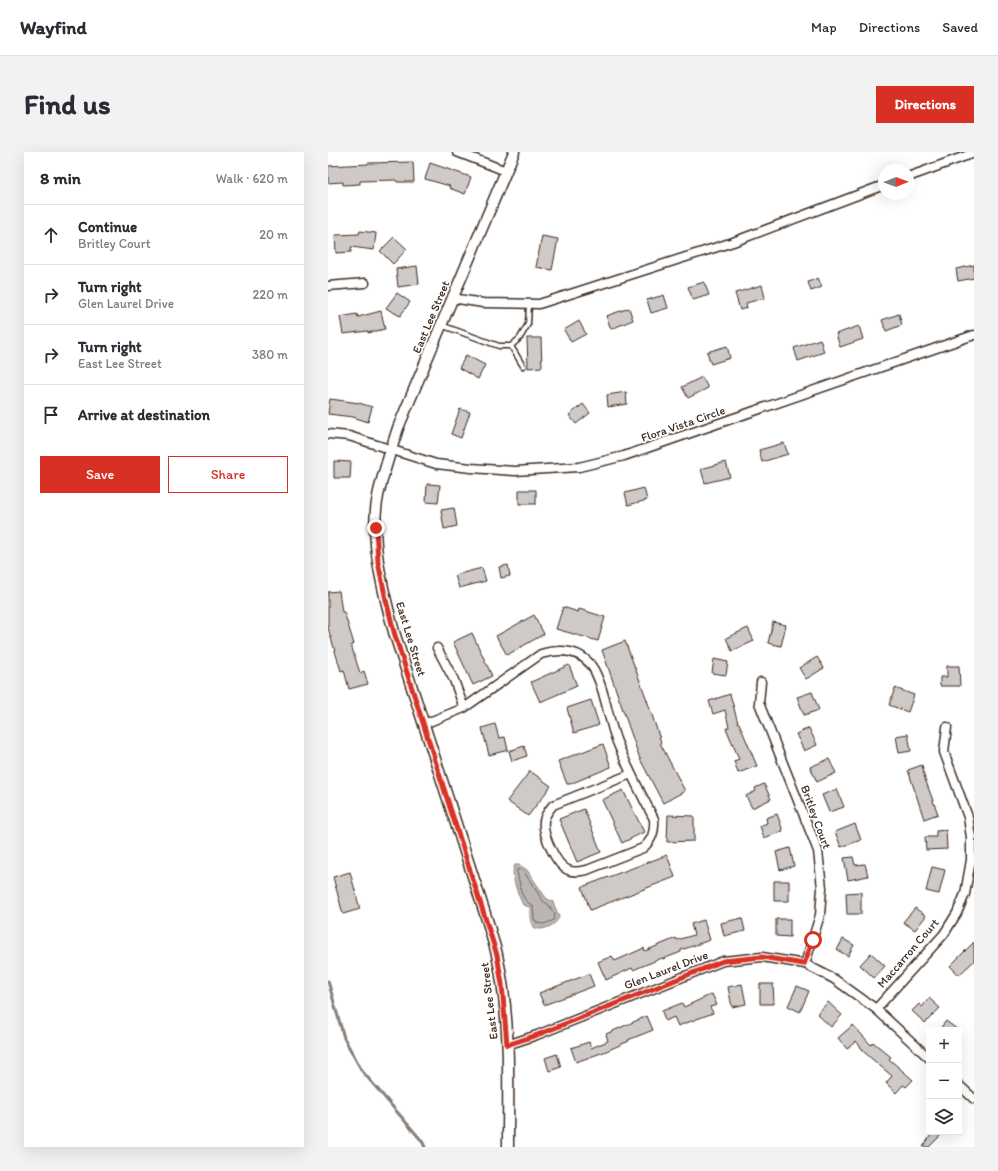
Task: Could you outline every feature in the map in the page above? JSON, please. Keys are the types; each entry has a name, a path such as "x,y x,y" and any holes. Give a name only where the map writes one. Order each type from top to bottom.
{"street":[{"path":"457,152 506,171"},
{"name":"East Lee Street","path":"508,1147 507,1045 502,984 497,955 394,632 378,562 376,528 378,497 398,428 514,152"},
{"path":"914,175 974,153"},
{"path":"452,298 483,303 539,304 733,242 878,187"},
{"path":"328,286 365,283"},
{"name":"Flora Vista Circle","path":"328,434 349,436 436,464 515,471 579,467 624,456 974,335"},
{"path":"436,648 454,680 464,708"},
{"path":"424,724 464,708 541,654 553,650 567,650 580,656 590,664 597,676 617,741 631,774 654,819 654,831 649,842 643,848 631,854 587,870 573,871 562,867 556,860 544,830 544,822 547,812 553,805 631,774"},
{"name":"Britley Court","path":"761,682 759,704 818,851 822,888 820,915 804,964"},
{"name":"Maccarron Court","path":"876,1009 944,934 957,913 965,894 971,860 971,838 968,816 944,752 946,727"},
{"name":"Glen Laurel Drive","path":"507,1045 537,1035 723,961 762,957 804,964 834,979 876,1009 926,1055"},
{"path":"962,1088 974,1099"}],"lane":[{"path":"441,325 499,346 511,346 520,338 528,324 529,304"},
{"path":"511,346 523,366"}],"water":[{"path":"515,865 519,865 527,870 546,898 553,902 559,917 558,920 549,927 537,929 532,925 530,907 523,905 515,885 513,869"}],"building":[{"path":"413,162 414,182 397,182 396,180 360,181 360,184 343,185 343,182 328,183 328,166"},
{"path":"430,163 471,177 465,194 449,188 450,186 425,179"},
{"path":"360,231 376,233 374,250 351,247 351,252 336,253 335,235 359,234"},
{"path":"542,236 558,239 552,270 536,267"},
{"path":"394,237 407,249 393,264 380,251"},
{"path":"974,265 974,278 958,281 956,269"},
{"path":"417,266 419,284 398,287 396,269"},
{"path":"818,278 822,287 811,291 808,282"},
{"path":"704,282 709,295 693,300 688,287"},
{"path":"762,285 765,298 746,303 747,308 740,310 735,293"},
{"path":"397,293 410,302 400,316 386,308"},
{"path":"664,295 668,308 651,313 647,300"},
{"path":"629,308 633,320 611,329 606,316"},
{"path":"381,311 385,329 368,333 368,331 343,334 340,317 357,314 358,317"},
{"path":"899,314 902,325 886,331 882,320"},
{"path":"579,321 586,334 571,342 564,330"},
{"path":"859,326 863,339 840,347 836,334"},
{"path":"527,338 541,338 542,367 528,368"},
{"path":"820,339 824,352 798,361 794,348"},
{"path":"727,346 730,358 711,364 707,352"},
{"path":"466,355 485,365 478,379 459,368"},
{"path":"702,377 708,388 688,398 682,387"},
{"path":"626,392 627,404 608,407 607,395"},
{"path":"330,399 359,403 372,407 368,422 353,417 328,414"},
{"path":"583,404 590,413 576,424 569,415"},
{"path":"460,409 470,412 461,438 451,434"},
{"path":"784,443 788,454 762,462 759,450"},
{"path":"334,461 351,462 350,478 334,478"},
{"path":"726,462 730,477 705,483 701,469"},
{"path":"427,484 440,485 438,503 426,502"},
{"path":"644,488 647,500 628,505 625,493"},
{"path":"519,490 536,490 536,504 519,504"},
{"path":"454,508 457,526 444,529 441,510"},
{"path":"508,565 510,576 501,578 499,567"},
{"path":"482,568 486,581 459,588 455,575"},
{"path":"339,591 342,612 344,612 354,644 351,645 360,673 364,671 368,684 349,689 344,670 341,671 328,628 328,592"},
{"path":"563,607 578,612 579,609 605,617 598,641 556,629"},
{"path":"534,615 544,634 507,655 496,636"},
{"path":"773,622 786,625 781,646 768,643"},
{"path":"748,628 754,641 732,651 726,638"},
{"path":"472,633 492,676 473,685 453,642"},
{"path":"625,641 647,700 661,742 660,743 685,791 663,803 640,759 602,650"},
{"path":"817,657 824,668 806,679 799,668"},
{"path":"714,659 728,662 726,675 712,673"},
{"path":"569,665 577,686 540,702 531,682"},
{"path":"947,666 959,666 960,686 940,686 940,677 947,677"},
{"path":"895,688 914,695 908,712 889,705"},
{"path":"812,692 819,710 804,715 797,697"},
{"path":"730,694 738,723 757,766 738,773 734,761 739,759 726,728 729,727 725,710 713,714 709,701"},
{"path":"591,700 599,725 574,733 567,708"},
{"path":"495,724 499,738 505,737 508,750 489,755 482,728"},
{"path":"809,728 817,745 804,751 796,734"},
{"path":"908,734 911,751 899,753 896,736"},
{"path":"603,744 611,767 567,784 558,761"},
{"path":"524,746 527,756 512,761 509,751"},
{"path":"829,759 836,773 817,782 810,767"},
{"path":"922,765 925,779 938,814 924,819 908,770"},
{"path":"530,771 551,786 528,816 507,801"},
{"path":"764,784 771,799 752,808 746,796 756,791 755,788"},
{"path":"837,789 844,807 829,812 822,795"},
{"path":"623,790 644,832 622,843 602,800"},
{"path":"584,809 601,852 577,862 559,819"},
{"path":"777,814 783,831 764,838 760,826 767,823 766,818"},
{"path":"668,815 694,816 694,841 667,842"},
{"path":"855,824 861,840 841,847 835,832"},
{"path":"946,830 947,849 926,850 925,837 936,837 936,831"},
{"path":"790,848 794,866 780,870 776,852"},
{"path":"667,855 675,877 590,910 582,887"},
{"path":"853,857 855,865 865,864 868,876 848,880 844,858"},
{"path":"932,867 945,870 939,894 926,891"},
{"path":"350,872 360,909 343,914 333,877"},
{"path":"774,881 789,881 789,901 774,901"},
{"path":"861,892 861,914 847,914 846,893"},
{"path":"915,908 926,916 915,930 903,922"},
{"path":"742,918 745,931 724,936 721,923"},
{"path":"776,919 790,919 790,937 776,936"},
{"path":"704,920 710,940 681,950 681,952 633,970 632,968 606,980 598,962 612,956 615,961 644,948 645,951 676,938 677,940 694,935 691,924"},
{"path":"843,939 854,945 848,956 837,950"},
{"path":"974,942 974,961 959,975 950,966"},
{"path":"871,953 885,966 874,978 860,965"},
{"path":"589,974 594,986 544,1005 539,993"},
{"path":"742,984 746,1004 732,1007 728,987"},
{"path":"760,984 773,984 774,1004 760,1004"},
{"path":"797,986 809,991 800,1012 788,1006"},
{"path":"712,994 717,1005 710,1007 713,1013 678,1026 674,1017 665,1021 662,1011 682,1003 684,1007"},
{"path":"929,998 940,1008 925,1023 912,1011 919,1004 922,1007"},
{"path":"828,1002 842,1015 831,1027 817,1014"},
{"path":"647,1016 653,1030 604,1052 576,1062 571,1048 589,1042 591,1048 608,1041 606,1034"},
{"path":"946,1021 954,1027 941,1027"},
{"path":"853,1025 871,1045 873,1042 891,1057 889,1059 913,1080 906,1087 903,1085 896,1093 886,1083 892,1076 865,1053 856,1041 847,1049 838,1038"},
{"path":"557,1054 561,1067 549,1071 545,1058"},
{"path":"931,1135 941,1135 929,1147 923,1147"}],"waterway":[{"path":"328,981 344,1038 362,1071 422,1141 425,1147"}],"route":[{"path":"376,528 378,562 394,632 464,847 497,955 502,984 507,1045 537,1035 723,961 762,957 804,964 813,940"}]}
